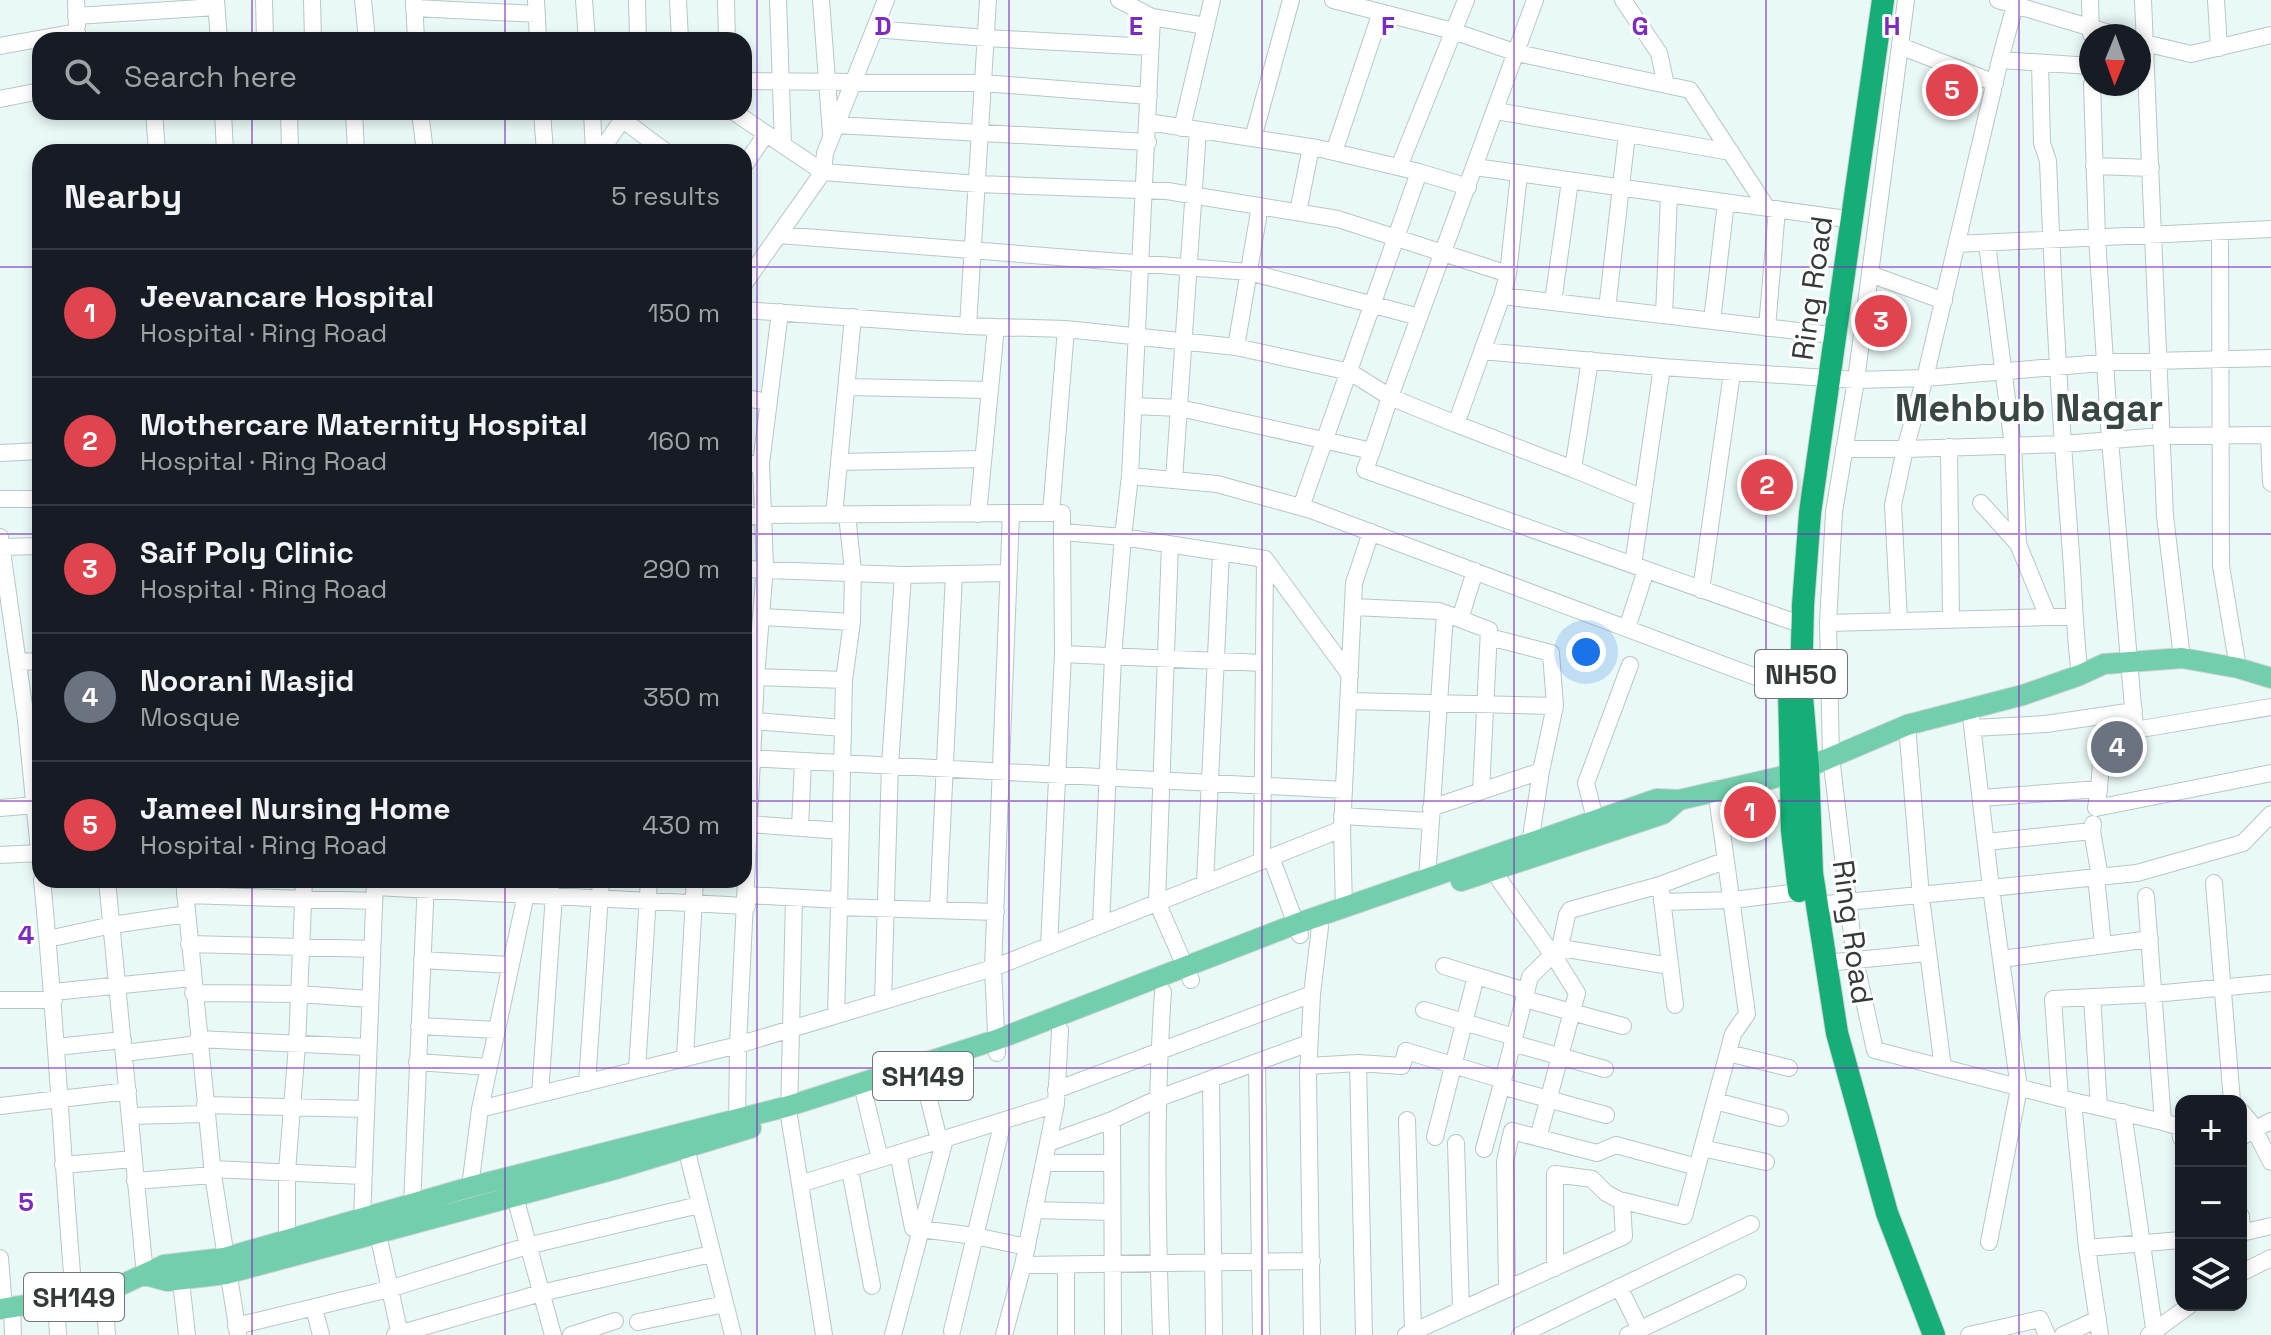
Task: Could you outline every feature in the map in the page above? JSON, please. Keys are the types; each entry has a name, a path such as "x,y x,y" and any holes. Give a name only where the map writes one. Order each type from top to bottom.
{"highway":[{"name":"Ring Road","path":"1800,770 1803,605 1823,379 1823,334 1871,0"},
{"name":"Ring Road","path":"1883,0 1823,379 1801,482 1788,689 1812,873 1808,898 1812,982 1842,1111 1867,1195 1918,1335"},
{"name":"Ring Road","path":"1808,898 1856,1109 1887,1213 1934,1335"}],"main road":[{"path":"1800,770 1907,725 1971,718 2104,664 2182,658 2238,668 2271,678"},
{"name":"SH149","path":"145,1275 181,1281 287,1241 470,1187 737,1125 923,1076 1188,974 1344,908 1427,879 1597,829 1663,814 1679,800 1716,789 1800,770"},
{"name":"SH149","path":"1298,929 1320,927 1493,871 1529,851"},
{"name":"SH149","path":"789,1111 1060,1030 1163,992 1188,974"},
{"name":"SH149","path":"5,1308 104,1293 164,1265 225,1266 378,1234 686,1148 737,1125"}],"street":[{"path":"264,0 265,32"},
{"path":"312,0 313,32"},
{"path":"363,0 366,32"},
{"path":"584,0 586,32"},
{"path":"637,0 638,32"},
{"path":"678,0 680,32"},
{"path":"726,0 727,32"},
{"path":"778,0 783,145"},
{"path":"821,0 833,131"},
{"path":"752,273 823,172 825,153 833,131 886,0"},
{"path":"968,326 988,0"},
{"path":"1119,0 1152,17 1206,26"},
{"path":"1174,480 1195,196 1190,129 1212,0"},
{"path":"1253,138 1291,0"},
{"path":"1333,0 1453,31 1517,53 1690,90 1772,208 1767,328"},
{"path":"1399,167 1466,0"},
{"path":"1535,0 1365,470 1791,621"},
{"path":"1623,0 1659,53 1666,85"},
{"path":"1906,0 1856,380 1834,512 1828,623 1831,756 1855,960 1873,1049 2123,1112 2175,1129"},
{"path":"1998,0 2079,28"},
{"path":"2090,0 2091,24"},
{"path":"2143,0 2143,24"},
{"path":"2216,0 2219,48"},
{"path":"44,32 76,22 216,3 218,32"},
{"path":"416,32 414,4 537,7 538,32"},
{"path":"1899,621 1893,505 2015,5"},
{"path":"1334,152 1381,12"},
{"path":"1101,925 1113,657 1130,476 1138,335 1152,17"},
{"path":"874,29 1151,47"},
{"path":"2151,45 2191,54 2271,35"},
{"path":"0,46 32,36"},
{"path":"1900,46 1995,83"},
{"path":"2000,60 2079,65"},
{"path":"2040,63 2042,143 2048,161 2057,367 2073,617 2080,675"},
{"path":"752,81 984,83 1149,96"},
{"path":"0,99 32,93"},
{"path":"2092,96 2097,237 2110,440 2135,730"},
{"path":"2146,96 2165,516 2182,658"},
{"path":"1496,111 1731,152"},
{"path":"155,120 156,144"},
{"path":"223,120 225,144"},
{"path":"289,120 290,144"},
{"path":"354,120 356,144"},
{"path":"421,120 424,144"},
{"path":"543,120 544,144"},
{"path":"592,120 594,144"},
{"path":"606,144 622,120"},
{"path":"630,120 657,144"},
{"path":"746,120 823,172 1195,196 1338,219 1508,274"},
{"path":"1148,122 1311,147 1419,172 1468,187"},
{"path":"833,131 981,131 1148,142"},
{"path":"752,154 766,134"},
{"path":"1607,309 1627,134"},
{"path":"1298,212 1311,147"},
{"path":"2094,166 2151,168"},
{"path":"1475,167 1839,218"},
{"path":"1301,507 1419,172"},
{"path":"1456,424 1508,274 1519,174"},
{"path":"1553,302 1570,181"},
{"path":"1664,315 1669,195"},
{"path":"1712,321 1726,202"},
{"path":"1236,347 1260,206"},
{"path":"1957,244 2271,229"},
{"path":"2220,232 2221,566 2238,668"},
{"path":"779,235 1249,272 1419,317"},
{"path":"1987,244 2013,446 2018,544 2048,617"},
{"path":"1870,274 1944,301"},
{"path":"1502,296 1823,334"},
{"path":"752,310 968,326 1066,329 1236,347 1350,372 1390,397 1643,498"},
{"path":"752,733 765,567 763,515 752,464 769,402 780,312"},
{"path":"836,1015 844,680 852,622 853,571 841,515 839,462 853,317"},
{"path":"978,514 996,327"},
{"path":"1051,513 1066,329"},
{"path":"1482,351 1732,373 1856,380 1925,378 2106,362 2271,358"},
{"path":"1573,469 1590,360"},
{"path":"1627,628 1640,568 1643,498 1662,367"},
{"path":"1701,590 1732,373"},
{"path":"847,387 989,390"},
{"path":"752,399 769,402"},
{"path":"1134,406 1180,408 1372,451"},
{"path":"1844,449 2013,446 2162,436 2270,435 2271,483"},
{"path":"1949,447 1951,620"},
{"path":"0,453 32,451"},
{"path":"839,462 983,459"},
{"path":"1130,476 1217,484 1301,507 1788,689"},
{"path":"0,499 32,499"},
{"path":"1981,503 2018,544"},
{"path":"996,1047 993,968 1011,513"},
{"path":"752,516 1062,513 1063,654 1049,946"},
{"path":"1062,532 1123,537 1265,559 1350,675"},
{"path":"1344,908 1342,823 1354,583 1371,532"},
{"path":"0,537 5,612 32,716"},
{"path":"1170,544 1157,902 1188,974"},
{"path":"1,555 32,548"},
{"path":"1205,883 1221,553"},
{"path":"1265,559 1261,785 1267,859 1298,929"},
{"path":"752,568 903,575 1008,573"},
{"path":"1427,879 1440,703 1452,616 1475,571"},
{"path":"938,910 954,574"},
{"path":"883,1001 890,765 903,575"},
{"path":"1353,607 1452,616 1489,630 1481,791"},
{"path":"763,617 852,622"},
{"path":"1828,623 2073,617"},
{"path":"1489,637 1551,653 1555,706 1529,851"},
{"path":"1063,654 1263,663"},
{"path":"18,662 32,661"},
{"path":"1597,829 1586,783 1630,665"},
{"path":"756,677 844,680"},
{"path":"1348,701 1555,706"},
{"path":"2103,945 2092,831 2103,737 2108,733 2271,707"},
{"path":"1989,1242 2019,1088 1971,718 2046,724 2134,711"},
{"path":"754,721 843,728"},
{"path":"1907,725 1921,897 1943,1068"},
{"path":"752,758 1344,790"},
{"path":"800,828 803,761"},
{"path":"480,1109 738,1045 993,968 1267,859 1342,823 1430,815 1481,791 1541,771"},
{"path":"2096,808 2271,773"},
{"path":"1555,1268 1555,1174 1592,1179 1604,1192 1623,1202 1684,1216 1733,1034 1747,1014 1716,789"},
{"path":"1981,798 2099,789"},
{"path":"0,808 32,805"},
{"path":"1484,1149 1530,977 1557,955 1570,910 1661,894 1733,900 1808,898 1848,901 1921,897 2137,873 2243,843 2271,814"},
{"path":"752,824 841,831"},
{"path":"1986,842 2092,831"},
{"path":"0,855 32,853"},
{"path":"1661,894 1724,861"},
{"path":"1493,871 1557,955 1576,991 1538,1138"},
{"path":"2214,883 2231,1095"},
{"path":"43,888 54,996 63,1165 65,1299 58,1335"},
{"path":"108,888 145,1275"},
{"path":"362,1220 375,889 303,898 185,888 212,1172 237,1330 389,1289 527,1246 699,1205"},
{"path":"287,1241 287,1171 297,1045 304,888"},
{"path":"412,1205 426,888"},
{"path":"470,1187 480,1109 527,888"},
{"path":"530,888 554,895 647,901 694,903 794,898 886,909 996,912"},
{"path":"587,1083 601,888"},
{"path":"637,1070 648,888"},
{"path":"685,1058 695,888"},
{"path":"737,1125 738,1045 747,888"},
{"path":"1661,894 1675,1005"},
{"path":"540,1094 554,895"},
{"path":"2146,896 2154,994 2175,1123"},
{"path":"794,898 789,1111 824,1335"},
{"path":"48,939 112,925 187,914"},
{"path":"1312,1335 1308,1066 1320,927"},
{"path":"2001,959 2150,939"},
{"path":"189,944 372,949"},
{"path":"1825,963 1927,953"},
{"path":"1557,955 1670,966"},
{"path":"422,960 511,965"},
{"path":"1444,966 1572,1012 1623,1026"},
{"path":"1435,1137 1476,976"},
{"path":"2063,1335 2099,1327 2053,999 2154,994 2271,983"},
{"path":"0,1000 118,987 193,986 369,999"},
{"path":"1161,1335 1158,1263 1159,1052 1163,992"},
{"path":"800,1184 1003,1121 1159,1052 1312,994"},
{"path":"2092,997 2099,1107"},
{"path":"1424,1010 1605,1069"},
{"path":"419,1026 497,1030"},
{"path":"1004,1335 1023,1265 1048,1143 1056,1097 1060,1030"},
{"path":"56,1047 199,1042 367,1047"},
{"path":"1048,1143 1309,1043"},
{"path":"1308,1066 1358,1063 1402,1066 1406,1051 1549,1100 1606,1115"},
{"path":"1728,1053 1789,1068"},
{"path":"417,1062 489,1067"},
{"path":"1257,1062 1261,1335"},
{"path":"1358,1063 1364,1335"},
{"path":"893,1335 942,1140 923,1076"},
{"path":"1211,1079 1214,1335"},
{"path":"0,1106 128,1091"},
{"path":"864,1093 880,1159"},
{"path":"1715,1101 1780,1118"},
{"path":"130,1116 292,1106 365,1109"},
{"path":"2123,1112 2152,1334"},
{"path":"1112,1120 1113,1335"},
{"path":"1407,1120 1410,1333 1624,1236 1623,1202"},
{"path":"952,1331 1003,1121"},
{"path":"2271,1121 2248,1133 2271,1162"},
{"path":"1507,1289 1505,1161 1512,1131 1597,1153 1616,1145 1697,1167"},
{"path":"1456,1143 1461,1310"},
{"path":"686,1148 733,1335"},
{"path":"1702,1148 1766,1162"},
{"path":"898,1153 913,1228 1027,1247"},
{"path":"63,1165 134,1159"},
{"path":"1044,1163 1112,1163"},
{"path":"850,1170 872,1286"},
{"path":"135,1181 212,1172 287,1171 362,1176"},
{"path":"515,1197 553,1335"},
{"path":"1034,1210 1112,1212"},
{"path":"1520,1335 1751,1224"},
{"path":"2247,1227 2271,1226"},
{"path":"378,1234 398,1335 541,1293 711,1254"},
{"path":"2087,1248 2175,1241"},
{"path":"0,1258 5,1308 13,1335"},
{"path":"2247,1270 2271,1258"},
{"path":"1023,1265 1312,1261"},
{"path":"1066,1265 1066,1335"},
{"path":"181,1281 187,1335"},
{"path":"1619,1287 1634,1332 1738,1283"},
{"path":"104,1293 107,1335"},
{"path":"638,1322 725,1304"},
{"path":"314,1308 321,1335"},
{"path":"2152,1334 2182,1311"},
{"path":"1969,1335 2040,1319 2047,1335"},
{"path":"571,1335 615,1321"}],"place":[{"name":"Jameel Nursing Home","path":"1952,90"},
{"name":"Saif Poly Clinic","path":"1881,321"},
{"name":"Mothercare Maternity Hospital","path":"1767,485"},
{"name":"Noorani Masjid","path":"2117,747"},
{"name":"Jeevancare Hospital","path":"1750,812"}],"district":[{"name":"Mehbub Nagar","path":"2029,408"}]}
